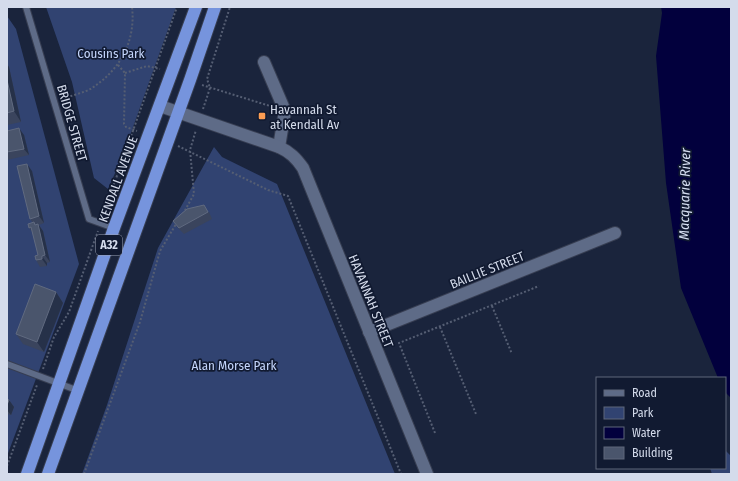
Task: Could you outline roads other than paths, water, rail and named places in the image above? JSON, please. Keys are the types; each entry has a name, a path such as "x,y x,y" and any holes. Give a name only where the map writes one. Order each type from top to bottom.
{"highway":[{"name":"KENDALL AVENUE","path":"27,474 114,228 196,7"},
{"name":"A32","path":"48,474 79,391 215,7"}],"street":[{"path":"264,62 285,111 279,147"},
{"name":"HAVANNAH STREET","path":"160,106 279,147 292,154 303,168 427,474"},
{"name":"BAILLIE STREET","path":"369,332 615,233"}],"lane":[{"name":"BRIDGE STREET","path":"26,7 89,219 114,228"},
{"path":"7,364 79,391"}],"water":[{"name":"Macquarie River","path":"661,7 731,7 731,398 726,393 726,377 718,377 681,288 666,183 656,56 662,13"}],"place":[{"name":"Havannah St at Kendall Av","path":"262,116"}],"park label":[{"name":"Cousins Park","path":"111,53"},
{"name":"Alan Morse Park","path":"234,365"}]}
